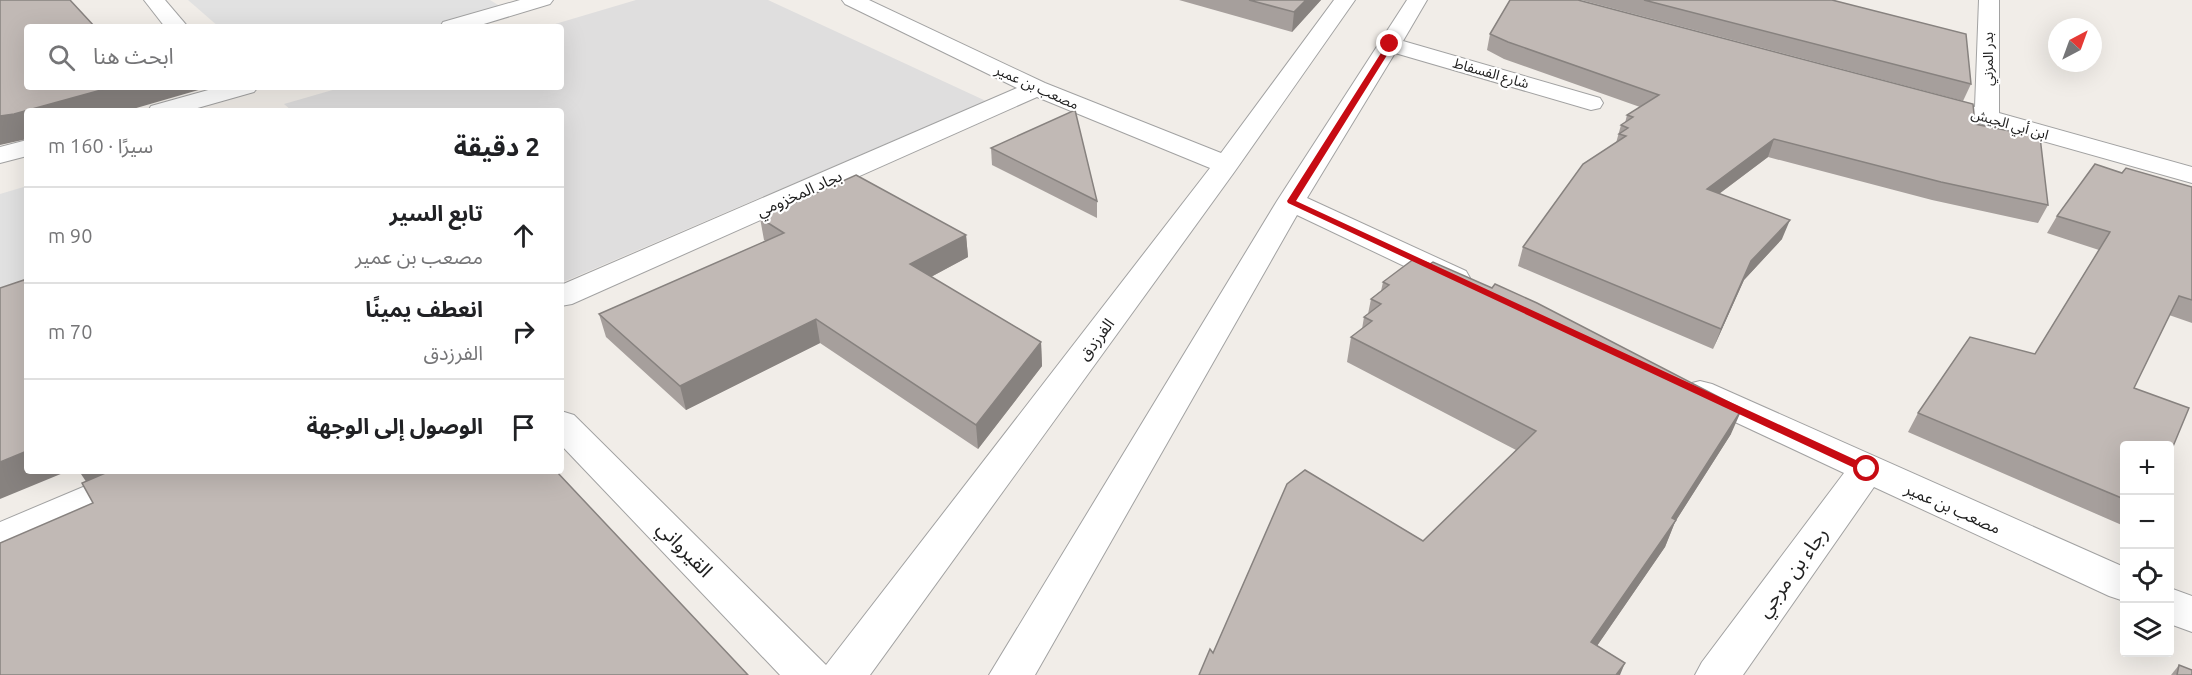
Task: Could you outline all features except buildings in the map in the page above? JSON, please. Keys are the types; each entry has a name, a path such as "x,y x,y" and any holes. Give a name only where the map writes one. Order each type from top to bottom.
{"street":[{"path":"154,0 174,24"},
{"path":"461,24 543,0"},
{"name":"الفرزدق","path":"844,675 1226,165 1345,0"},
{"path":"1012,675 1291,201 1417,0"},
{"name":"مصعب بن عمير","path":"857,1 1037,88 1226,165"},
{"name":"بدر المزني","path":"1983,1 1987,117"},
{"name":"شارع الفسفاط","path":"1390,44 1591,103"},
{"name":"بجاد المخزومي","path":"564,296 1037,88"},
{"path":"170,108 229,90"},
{"path":"237,90 250,108"},
{"name":"ابن أبي الجيش","path":"1906,96 2192,175"},
{"path":"0,155 24,149"},
{"path":"1291,201 1487,292"},
{"name":"مصعب بن عمير","path":"1672,378 2120,583"},
{"name":"القيرواني","path":"564,426 809,675"},
{"name":"رجاء بن مرجي","path":"1718,675 1867,469"},
{"path":"0,538 149,474"},
{"path":"2174,607 2192,615"}],"shaded area":[{"path":"188,0 490,0 503,8 446,24 216,24"},
{"path":"636,0 768,0 986,101 564,282 564,108 289,108 284,104 333,90 564,90 564,24 555,24"},
{"path":"24,187 24,292 0,300 0,194"}],"route":[{"path":"1390,44 1291,201 1867,469"}]}
